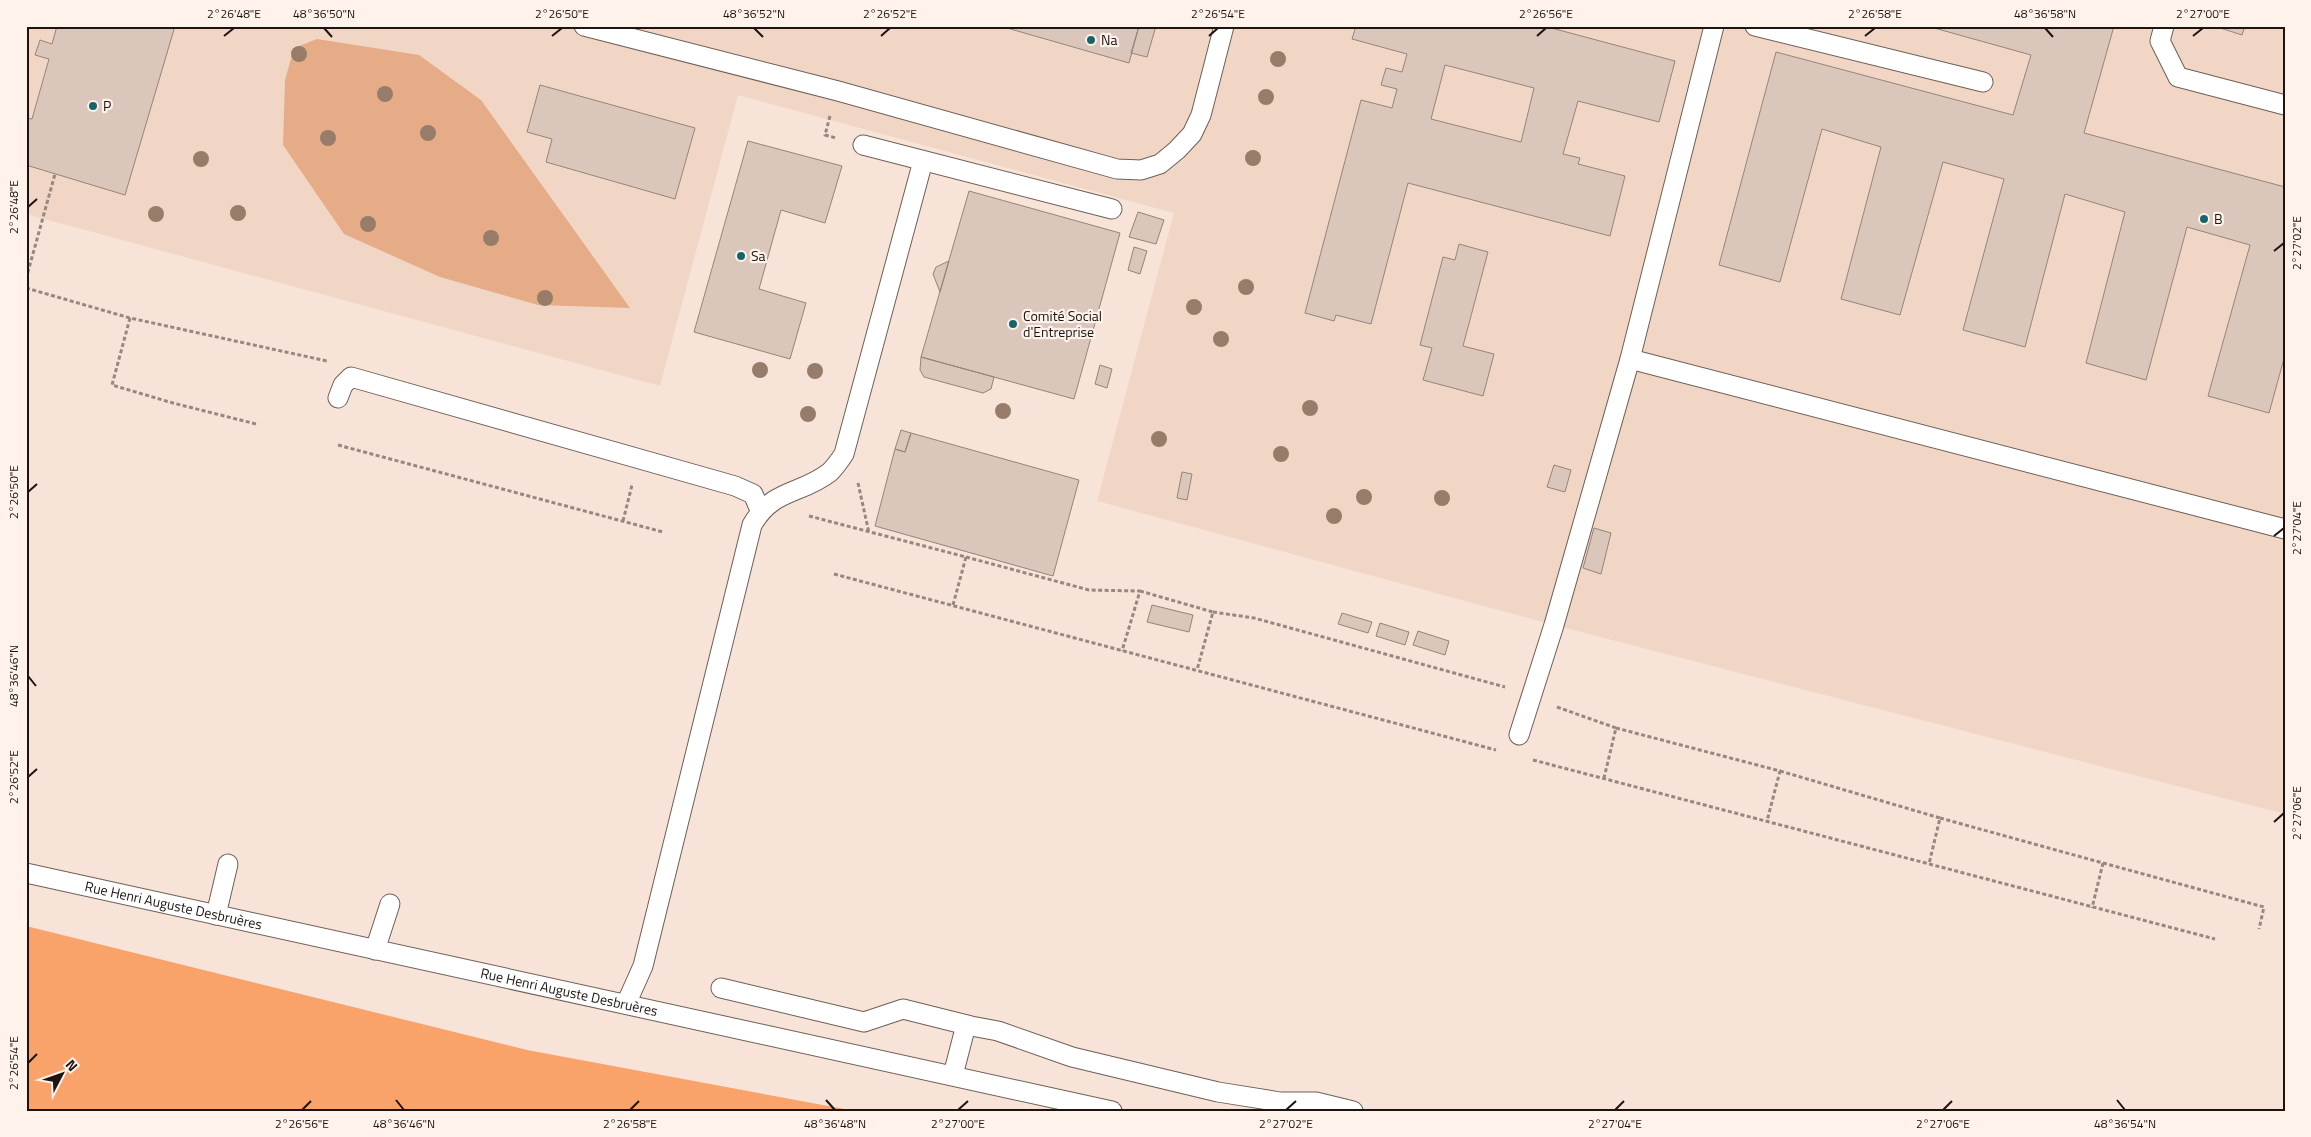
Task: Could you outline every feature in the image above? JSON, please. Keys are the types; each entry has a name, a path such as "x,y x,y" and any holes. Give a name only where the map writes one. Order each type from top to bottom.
{"lane":[{"path":"584,26 838,90 1117,169 1141,170 1160,164 1178,150 1192,134 1202,115 1224,26"},
{"path":"1519,736 1630,359 1714,26"},
{"path":"1755,26 1983,82"},
{"path":"2164,26 2160,41 2178,78 2285,104"},
{"path":"863,145 1112,210"},
{"path":"626,1004 643,966 752,525 760,510 780,495 818,480 831,471 844,454 922,161"},
{"path":"1630,359 2285,529"},
{"path":"338,398 343,385 351,377 735,486 752,494 760,510"},
{"path":"216,915 228,864"},
{"name":"Rue Henri Auguste Desbruères","path":"26,874 1112,1111"},
{"path":"375,950 390,904"},
{"path":"721,988 864,1022 903,1009 998,1031 1072,1056 1218,1092 1280,1102 1316,1102 1353,1111"},
{"path":"952,1075 966,1025"}],"path":[{"path":"26,278 55,174"},
{"path":"130,318 112,385 256,424"},
{"path":"338,445 663,532"},
{"path":"844,454 860,488 869,533"},
{"path":"780,495 801,514 869,533 1090,590 1140,591 1213,612 1264,620 1497,685 1616,728 1780,771 1940,818 2264,907 2259,929"},
{"path":"954,605 966,557"},
{"path":"1122,651 1140,591"},
{"path":"1197,670 1213,612"},
{"path":"1604,778 1616,728"},
{"path":"1767,821 1780,771"},
{"path":"1929,864 1940,818"},
{"path":"2092,908 2103,863"}],"shaded area":[{"path":"26,26 2285,26 2285,814 1554,625 1097,501 1174,213 738,95 660,386 26,214"},
{"path":"317,39 419,55 481,100 630,308 538,305 440,277 344,234 283,145 285,80 294,48"},
{"path":"26,926 527,1050 855,1111 26,1111"}],"building":[{"name":"P","path":"57,26 175,26 125,195 26,165 26,118 32,119 49,59 35,55 40,40 52,44"},
{"name":"Na","path":"1000,26 1139,26 1129,63"},
{"path":"1139,26 1156,26 1147,57 1131,53"},
{"path":"1356,26 1544,26 1675,61 1659,122 1578,101 1563,154 1580,158 1578,164 1625,176 1610,236 1408,183 1371,324 1336,315 1334,321 1305,313 1361,100 1392,108 1397,89 1381,85 1386,68 1402,72 1407,54 1352,39","holes":["1445,65 1534,88 1521,142 1431,119"]},
{"name":"B","path":"1927,26 2114,26 2084,133 2285,187 2285,355 2269,413 2208,396 2250,245 2187,227 2146,380 2086,363 2125,212 2065,194 2025,347 1963,330 2004,179 1943,162 1900,315 1841,299 1881,147 1822,129 1780,282 1719,265 1776,52 2013,115 2031,55"},
{"path":"2214,26 2245,26 2242,35"},
{"path":"540,85 695,128 675,199 546,162 552,139 527,132"},
{"name":"Sa","path":"748,141 842,166 825,223 781,210 759,289 806,303 790,359 694,332"},
{"name":"Comité Social d'Entreprise","path":"969,191 1120,233 1074,399 921,357"},
{"path":"1138,212 1164,220 1156,244 1129,237"},
{"path":"1459,244 1488,252 1463,346 1494,354 1483,396 1423,380 1432,348 1420,345 1443,257 1455,260"},
{"path":"1134,247 1147,251 1140,274 1128,270"},
{"path":"949,261 940,292 933,274 936,267"},
{"path":"921,357 994,377 991,389 983,393 924,377 920,370"},
{"path":"1100,365 1112,369 1107,388 1095,384"},
{"path":"901,430 911,433 905,452 895,449"},
{"path":"911,433 1079,480 1053,576 875,526 895,449 905,452"},
{"path":"1554,465 1571,470 1565,492 1547,487"},
{"path":"1182,472 1192,474 1187,500 1177,498"},
{"path":"1594,528 1611,533 1601,574 1583,568"},
{"path":"1152,605 1193,615 1189,632 1147,622"},
{"path":"1342,613 1372,622 1368,633 1338,624"},
{"path":"1380,623 1409,632 1405,645 1376,636"},
{"path":"1418,631 1449,641 1445,655 1413,645"}],"place":[{"name":"Na","path":"1091,40"},
{"name":"P","path":"93,106"},
{"name":"B","path":"2204,219"},
{"name":"Sa","path":"741,256"},
{"name":"Comité Social d'Entreprise","path":"1013,324"}]}
